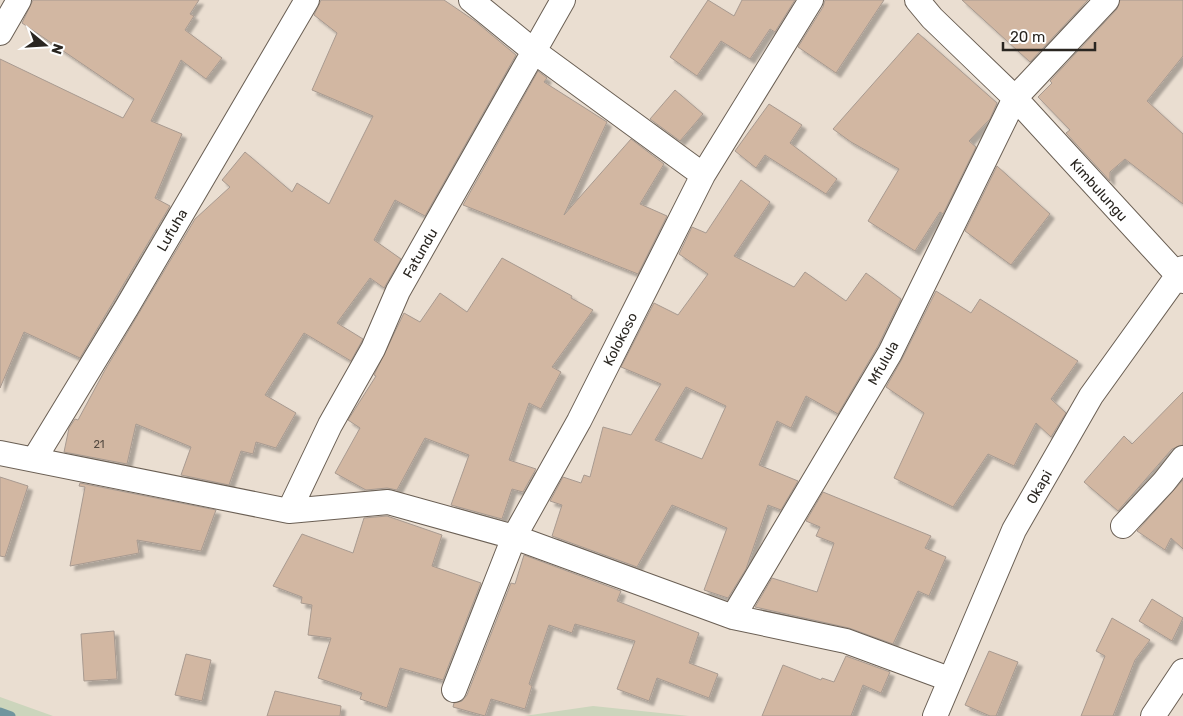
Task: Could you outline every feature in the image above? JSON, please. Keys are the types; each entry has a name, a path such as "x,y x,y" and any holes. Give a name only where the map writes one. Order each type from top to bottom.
{"street":[{"path":"0,33 19,0"},
{"name":"Lufuha","path":"34,458 127,307 306,0"},
{"path":"471,0 535,52 703,175"},
{"name":"Fatundu","path":"289,511 330,426 373,350 398,291 563,0"},
{"name":"Kolokoso","path":"454,690 514,537 579,421 703,175 811,0"},
{"name":"Kimbulungu","path":"917,0 932,18 1015,98 1181,275"},
{"name":"Mfulula","path":"733,617 890,353 1015,98 1106,0"},
{"name":"Okapi","path":"935,716 949,679 1014,530 1091,396 1181,275"},
{"path":"0,453 34,458 289,511 388,502 514,537 733,617 846,641 949,679"},
{"path":"1123,526 1164,482 1183,458"},
{"path":"1153,716 1183,671"}],"green space":[{"path":"0,697 53,716 0,716"},
{"path":"593,706 689,716 524,716"}],"building":[{"path":"33,0 199,0 190,14 194,16 185,30 222,58 206,79 181,60 151,121 182,134 155,198 170,206 80,358 24,332 0,388 0,59 123,118 134,99 22,23"},
{"path":"321,0 444,0 475,21 516,55 425,216 395,200 374,240 401,259 384,288 370,278 337,323 363,339 351,361 304,333 265,395 296,413 276,448 256,442 253,454 241,451 229,485 181,475 191,447 136,424 127,464 64,452 69,428 75,419 78,420 105,370 195,219 230,187 222,180 245,152 292,192 297,183 329,204 373,116 312,90 337,33 314,15"},
{"path":"708,0 734,16 742,0 795,0 775,32 770,29 750,59 721,41 697,76 670,57"},
{"path":"825,0 884,0 836,73 798,47 823,7"},
{"path":"962,0 1088,0 1030,62"},
{"path":"1120,0 1183,0 1183,56 1147,101 1183,134 1183,204 1125,159 1110,172 1110,181 1066,133 1070,130 1038,97 1052,83 1050,81 1117,9"},
{"path":"918,33 997,103 990,119 969,141 976,147 943,214 940,212 915,251 868,221 899,169 851,142 833,129"},
{"path":"538,71 547,78 544,82 607,122 564,215 631,139 664,164 640,204 667,216 638,274 463,205"},
{"path":"675,90 703,114 680,141 650,119"},
{"path":"769,104 802,125 790,143 837,179 826,194 765,155 756,168 735,151"},
{"path":"997,166 1050,214 1011,265 965,231"},
{"path":"741,180 770,202 734,256 794,287 805,272 846,301 866,273 901,299 878,346 838,414 806,396 791,428 777,421 759,465 798,481 781,510 768,505 746,569 728,598 704,590 727,528 672,505 637,567 552,536 562,505 550,501 563,477 581,483 584,475 590,477 603,427 631,435 661,384 621,367 654,303 678,315 708,274 679,254 692,227 706,233","holes":["686,387 726,406 702,459 655,440"]},
{"path":"502,258 572,296 571,298 593,310 552,367 561,372 541,409 529,403 509,460 536,469 523,492 512,489 502,519 451,505 469,455 425,438 397,490 387,488 366,490 335,473 360,428 348,420 376,376 374,375 404,313 420,322 440,293 467,312"},
{"path":"936,291 971,313 980,299 1078,361 1051,399 1066,413 1051,437 1036,423 1014,466 988,454 953,507 894,478 924,413 886,387"},
{"path":"1183,392 1183,445 1172,449 1118,511 1084,482 1124,436 1132,444"},
{"path":"0,477 28,486 5,557 0,556"},
{"path":"1183,480 1183,549 1171,538 1165,550 1137,531"},
{"path":"80,483 216,510 201,551 137,540 139,553 70,566 85,487 79,486"},
{"path":"823,492 931,536 925,548 946,557 929,596 918,591 893,644 849,628 755,607 772,578 817,592 834,543 816,536 820,527 806,521"},
{"path":"387,516 442,535 432,566 481,583 443,680 400,668 387,708 360,699 362,693 318,678 331,638 308,635 312,605 301,603 302,597 273,586 302,534 353,553 364,518"},
{"path":"524,555 621,591 617,601 699,633 689,663 718,674 709,698 657,678 649,701 617,689 635,641 575,624 572,633 549,625 529,684 532,686 525,709 491,699 485,716 453,707 454,703 462,701 467,695 511,583 515,584"},
{"path":"1152,599 1183,618 1172,641 1139,621"},
{"path":"1112,618 1150,640 1135,660 1113,716 1081,716 1105,656 1096,651"},
{"path":"114,631 117,679 84,681 81,634"},
{"path":"989,651 1018,662 996,716 990,716 965,705"},
{"path":"186,654 211,660 202,701 175,695"},
{"path":"846,656 890,672 881,693 863,685 851,716 762,716 783,665 821,680 822,678 834,682"},
{"path":"275,691 341,706 340,716 267,716"}],"waterway":[{"path":"0,712 11,716"}]}
